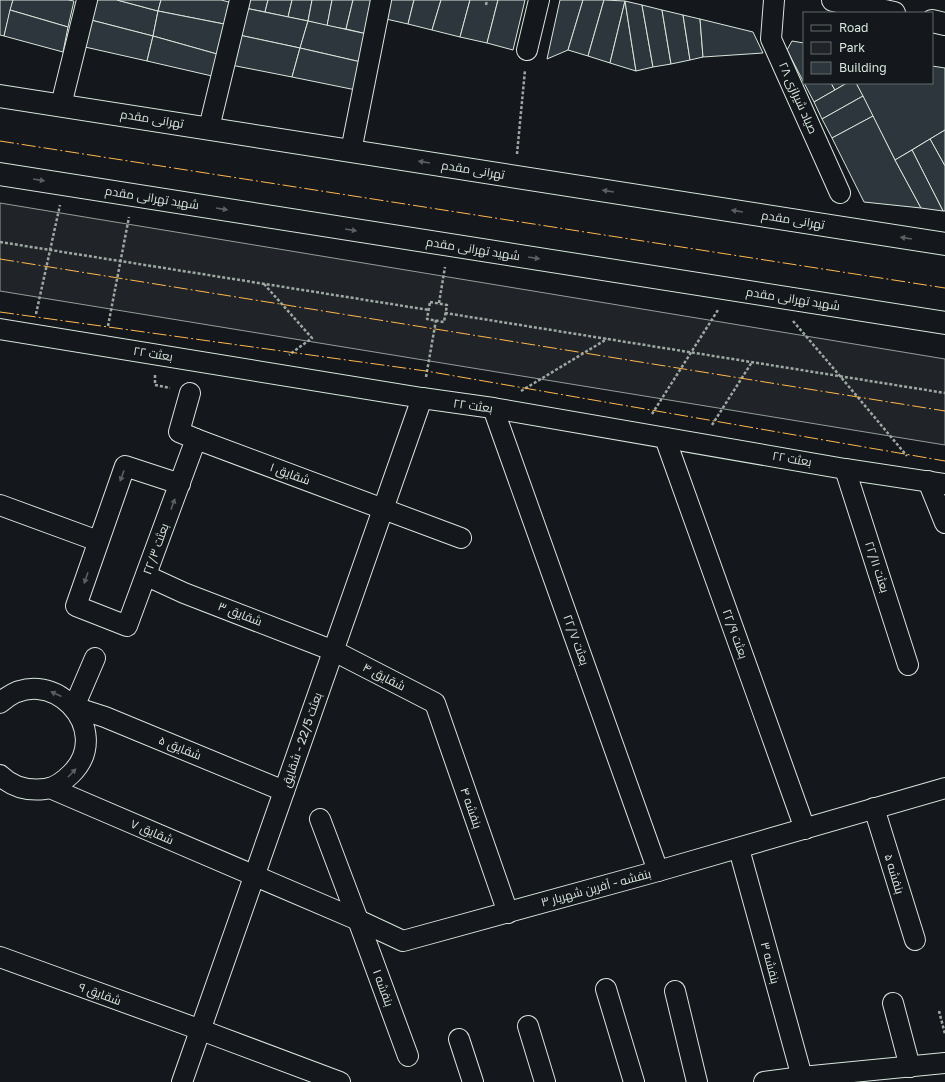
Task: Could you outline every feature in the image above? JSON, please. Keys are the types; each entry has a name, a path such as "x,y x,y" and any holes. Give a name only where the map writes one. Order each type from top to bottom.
{"main road":[{"path":"833,0 889,12"},
{"path":"933,21 945,24"},
{"name":"تهرانی مقدم","path":"0,96 945,244"},
{"name":"شهید تهرانی مقدم","path":"0,174 945,323"}],"street":[{"path":"61,105 87,0"},
{"path":"209,128 240,0"},
{"path":"351,151 381,0"},
{"path":"527,50 539,0"},
{"name":"صیاد شیرازی ۲۸","path":"774,0 771,39 840,194"},
{"name":"بعثت ۲۲","path":"0,329 422,398 493,408 845,469 936,483"},
{"name":"شقایق ۱","path":"190,393 179,432 460,538"},
{"name":"بعثت 22/5 - شقایق","path":"182,1082 422,398"},
{"name":"بعثت ۲۲/۷","path":"493,408 658,871"},
{"name":"بعثت ۲۲/۹","path":"665,438 806,829"},
{"path":"180,484 196,439"},
{"name":"بعثت ۲۲/۳","path":"125,466 180,484 127,626 76,606 125,466"},
{"name":"بعثت ۲۲/۱۱","path":"845,469 908,665"},
{"path":"936,483 945,523"},
{"path":"0,505 98,541"},
{"name":"شقایق ۳","path":"146,576 184,593 334,650"},
{"name":"شقایق ۴","path":"334,650 435,703"},
{"path":"74,707 95,658"},
{"path":"0,776 5,781 19,788 34,790 50,788 64,781 76,770 84,755 86,738 83,722 74,707 62,696 46,690 30,689 5,695"},
{"name":"بنفشه ۴","path":"435,703 508,913"},
{"name":"شقایق ۵","path":"74,707 105,717 284,791"},
{"name":"شقایق ۷","path":"50,788 255,875"},
{"name":"بنفشه - آفرین شهریار ۳","path":"255,875 403,941 739,849 945,788"},
{"name":"بنفشه ۵","path":"874,808 915,940"},
{"name":"بنفشه ۱","path":"320,819 408,1056"},
{"name":"بنفشه ۳","path":"739,849 802,1077"},
{"name":"شقایق ۹","path":"0,957 340,1082"},
{"path":"606,990 634,1082"},
{"path":"674,991 697,1082"},
{"path":"893,1002 910,1067"},
{"path":"528,1026 545,1082"},
{"path":"459,1039 473,1082"},
{"path":"764,1082 945,1063"}],"path":[{"path":"486,6 487,0"},
{"path":"515,177 527,50"},
{"path":"32,334 64,185"},
{"path":"104,346 133,195"},
{"path":"0,242 429,310"},
{"path":"439,303 449,245"},
{"path":"264,284 312,338 267,372"},
{"path":"639,434 731,289"},
{"path":"770,295 936,483"},
{"path":"430,302 447,305 444,322 427,319 429,310 430,302"},
{"path":"446,313 945,392"},
{"path":"422,398 436,320"},
{"path":"493,408 608,339"},
{"path":"156,355 155,385 190,393"},
{"path":"700,444 752,362"},
{"path":"939,1011 945,1034"}],"green space":[{"path":"0,203 945,359 945,445 0,291"}],"building":[{"path":"0,0 13,0 4,36 0,35"},
{"path":"13,0 74,1 68,27 10,10"},
{"path":"96,0 117,0 158,11 153,36 91,20"},
{"path":"117,0 161,0 158,11"},
{"path":"161,0 221,0 229,2 224,24 158,11"},
{"path":"247,0 268,0 265,12 245,8"},
{"path":"268,0 292,0 288,17 265,12"},
{"path":"292,0 312,0 308,21 288,17"},
{"path":"312,0 332,0 327,26 308,21"},
{"path":"332,0 353,0 346,29 327,26"},
{"path":"353,0 373,0 367,34 346,29"},
{"path":"390,0 414,0 408,24 386,19"},
{"path":"414,0 441,0 432,30 408,24"},
{"path":"441,0 470,0 460,37 432,30"},
{"path":"470,0 498,0 487,43 460,37"},
{"path":"498,0 525,0 513,50 487,43"},
{"path":"560,0 583,0 568,50 547,59"},
{"path":"583,0 604,0 588,56 568,50"},
{"path":"604,0 625,1 610,63 588,56"},
{"path":"625,1 636,71 610,63"},
{"path":"625,1 642,5 653,67 636,71"},
{"path":"642,5 662,10 671,64 653,67"},
{"path":"245,8 308,21 300,48 239,35"},
{"path":"10,10 68,27 63,52 4,36"},
{"path":"662,10 683,15 690,60 671,64"},
{"path":"158,11 224,24 217,54 153,36"},
{"path":"683,15 700,19 703,57 690,60"},
{"path":"700,19 753,32 763,53 703,57"},
{"path":"91,20 153,36 147,61 85,47"},
{"path":"308,21 367,34 361,62 300,48"},
{"path":"239,35 300,48 292,77 231,65"},
{"path":"153,36 217,54 212,76 147,61"},
{"path":"792,41 803,43 803,81 787,50"},
{"path":"300,48 361,62 356,90 292,77"},
{"path":"933,66 945,68 945,130 895,160 857,84 933,84"},
{"path":"805,84 832,84 835,90 814,102"},
{"path":"832,84 845,84 835,90"},
{"path":"845,84 857,84 863,96 822,119 814,102"},
{"path":"863,96 873,116 832,138 822,119"},
{"path":"873,116 921,208 864,202 832,138"},
{"path":"945,130 945,166 930,139"},
{"path":"930,139 945,166 945,211 943,211 912,150"},
{"path":"912,150 943,211 921,208 895,160"}],"power":[{"path":"0,141 945,288"},
{"path":"0,259 945,411"},
{"path":"0,312 426,371 945,461"}]}
